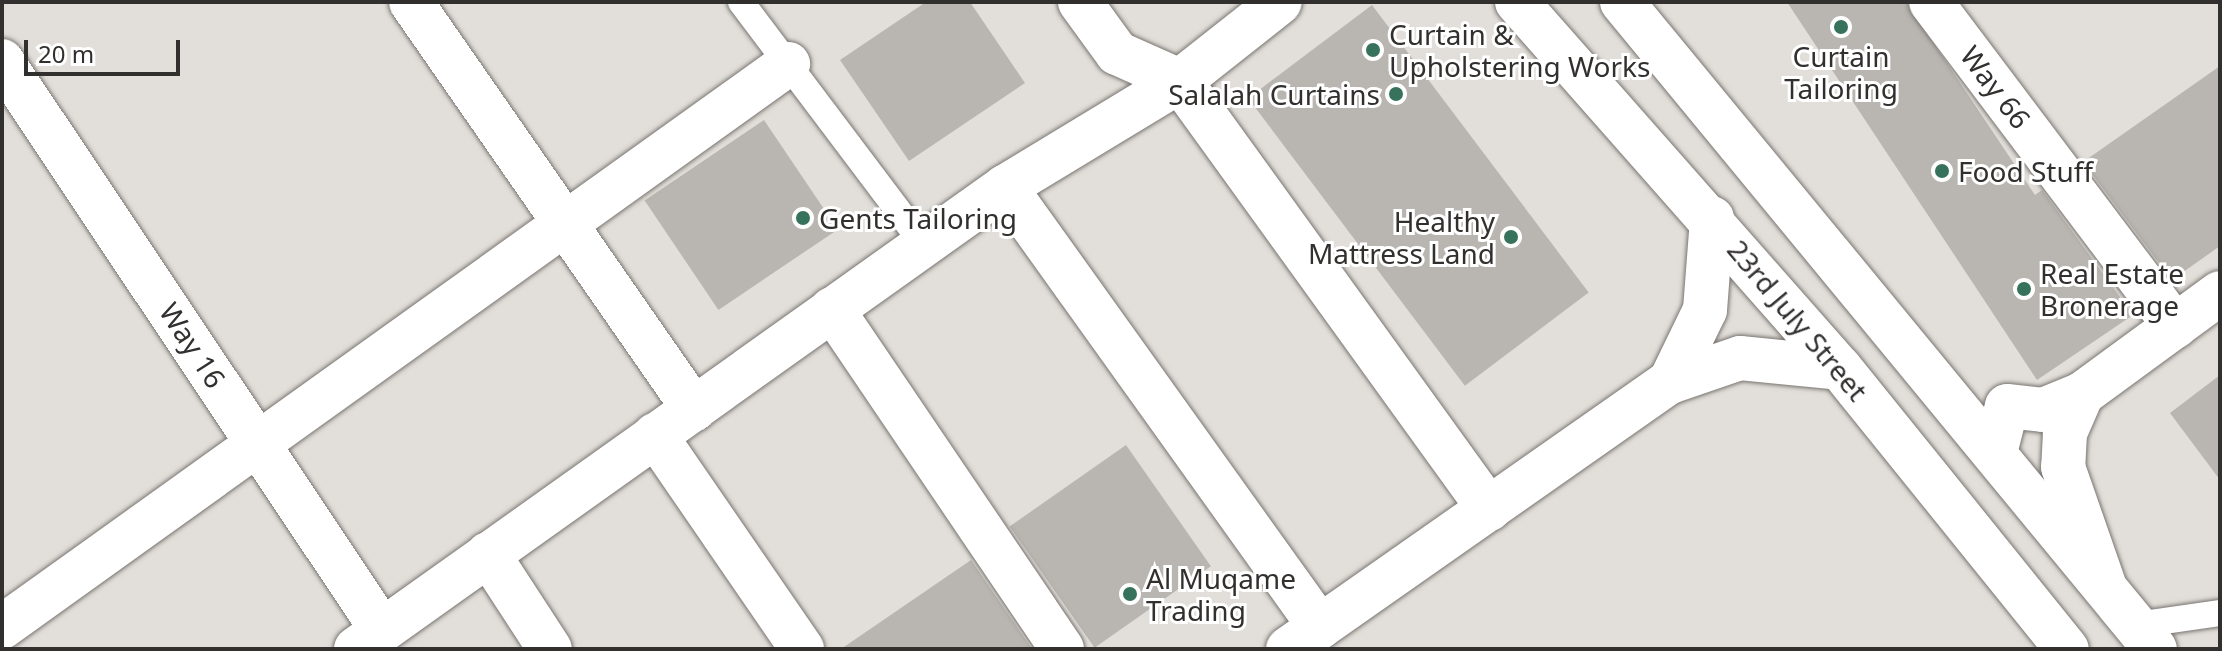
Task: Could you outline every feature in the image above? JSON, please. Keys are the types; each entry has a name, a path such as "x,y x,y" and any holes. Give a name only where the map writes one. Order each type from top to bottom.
{"street":[{"path":"411,2 694,409"},
{"path":"1080,2 1117,53 1180,81 1489,509"},
{"path":"369,640 1005,187 1180,81 1280,2"},
{"name":"23rd July Street","path":"1517,2 1712,218 1840,368 2067,649"},
{"path":"1622,2 1996,449 2145,637"},
{"name":"Way 66","path":"1931,2 2175,326"},
{"name":"Way 16","path":"2,61 258,444 369,640"},
{"path":"2,627 788,64"},
{"path":"1005,187 1304,638 1670,382 1740,358 1840,368"},
{"path":"1670,382 1705,310 1712,218"},
{"path":"1996,449 2007,406 2043,410 2082,394 2220,293"},
{"path":"832,309 1062,649"},
{"path":"2082,394 2065,433 2063,467 2104,586"},
{"path":"655,435 802,649"},
{"path":"488,554 550,649"}],"lane":[{"path":"741,2 924,245"},
{"path":"2145,637 2220,613"}],"building":[{"path":"926,2 970,2 1025,83 909,161 840,60"},
{"path":"1787,2 1906,2 2035,195 2042,190 2133,315 2037,380"},
{"path":"1372,5 1589,293 1465,386 1248,98"},
{"path":"2220,66 2220,246 2172,280 2083,162"},
{"path":"764,120 838,229 718,310 645,201"},
{"path":"2220,375 2220,480 2170,413"},
{"path":"1126,445 1211,566 1095,648 1010,526"},
{"path":"971,560 1032,649 841,649"}],"place":[{"name":"Curtain Tailoring","path":"1841,27"},
{"name":"Curtain & Upholstering Works","path":"1373,50"},
{"name":"Salalah Curtains","path":"1396,94"},
{"name":"Food Stuff","path":"1942,171"},
{"name":"Gents Tailoring","path":"803,218"},
{"name":"Healthy Mattress Land","path":"1511,237"},
{"name":"Real Estate Bronerage","path":"2024,289"},
{"name":"Al Muqame Trading","path":"1130,594"}]}
